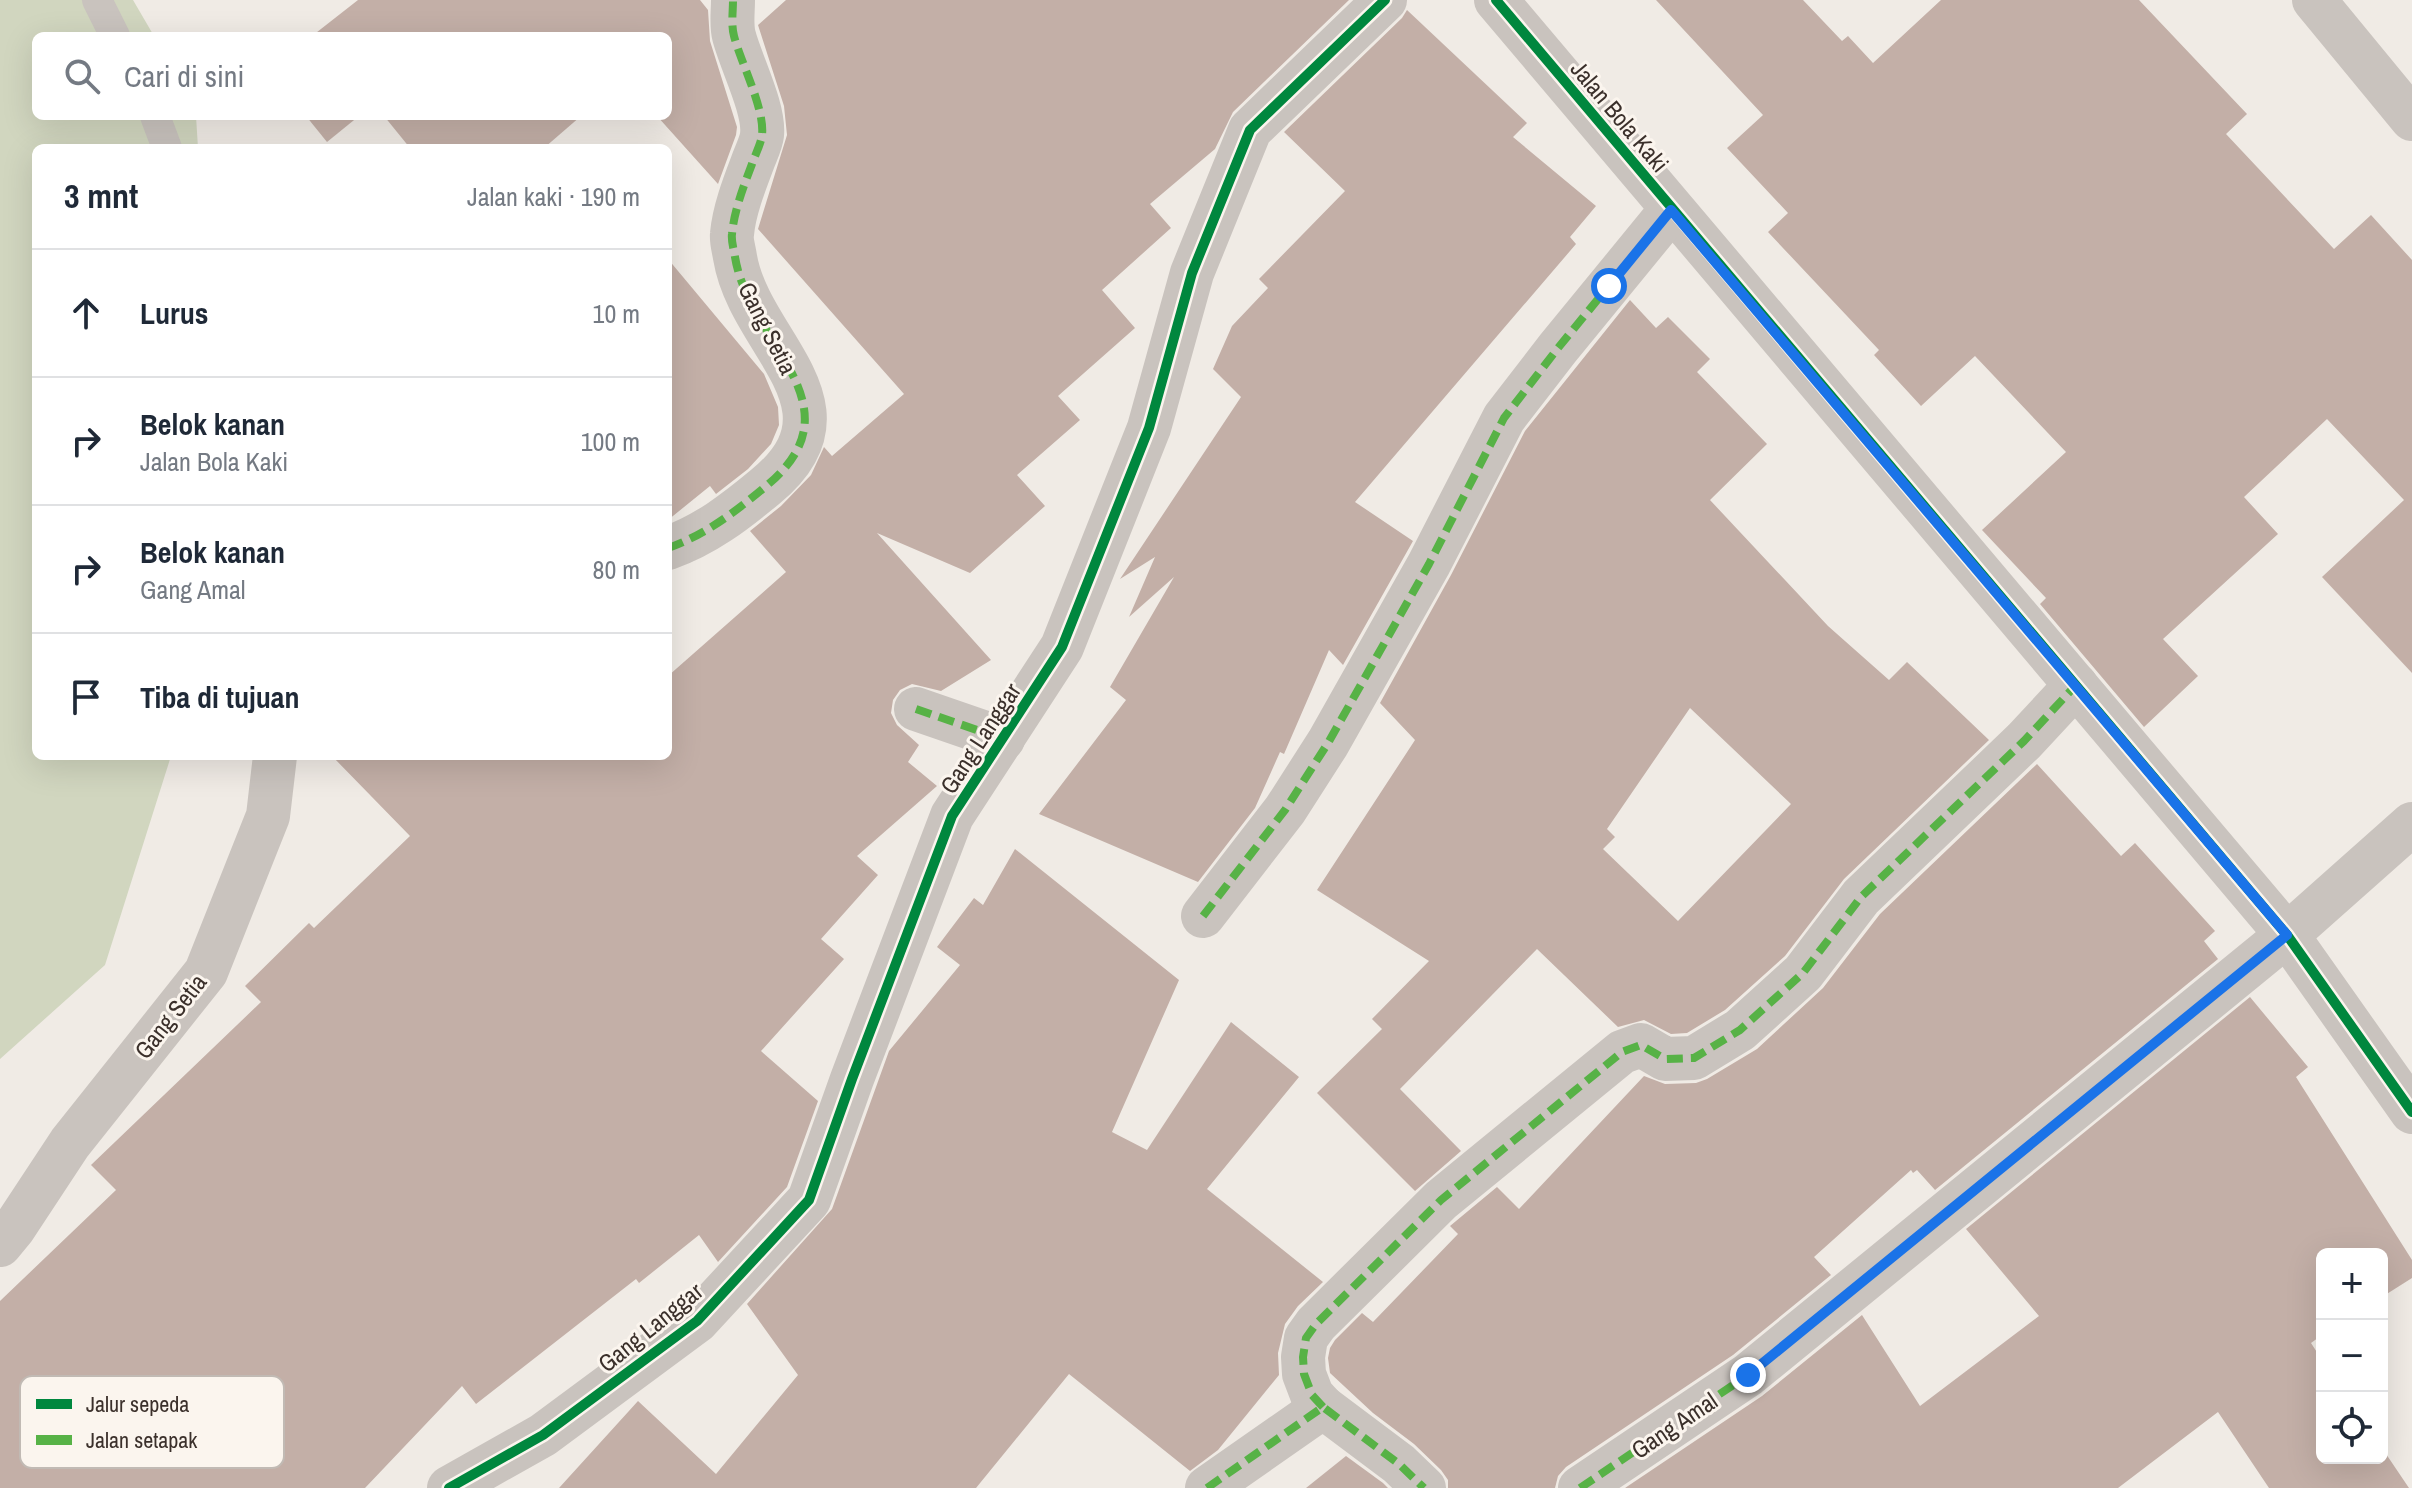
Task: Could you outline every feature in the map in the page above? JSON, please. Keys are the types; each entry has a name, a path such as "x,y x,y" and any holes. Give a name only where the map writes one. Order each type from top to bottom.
{"street":[{"name":"Gang Setia","path":"672,547 689,541 728,517 783,472 797,451 806,418 802,394 789,365 756,313 736,263 731,235 762,135 758,107 733,32 733,0"},
{"name":"Gang Langgar","path":"449,1488 543,1435 697,1321 809,1200 952,816 1062,647 1149,428 1192,273 1250,130 1385,0"},
{"name":"Jalan Bola Kaki","path":"1496,0 2287,935 2412,1112"},
{"path":"2314,0 2412,119"},
{"path":"1203,916 1285,810 1328,743 1429,564 1504,418 1671,210"},
{"path":"1424,1488 1399,1464 1323,1407 1312,1395 1304,1374 1306,1338 1333,1305 1441,1200 1622,1052 1641,1045 1665,1059 1694,1058 1740,1030 1803,973 1861,897 2024,741 2076,685"},
{"path":"916,709 1003,739"},
{"name":"Gang Setia","path":"0,1245 70,1143 206,972 268,816 275,760"},
{"name":"Gang Amal","path":"1580,1488 1748,1375 2287,935 2412,824"},
{"path":"1209,1487 1323,1407"}],"lane":[{"path":"97,0 113,32"},
{"path":"156,120 166,144"}],"green space":[{"path":"0,0 133,0 152,32 32,32 32,120 196,120 198,144 32,144 32,760 170,760 105,965 0,1059"}],"building":[{"path":"358,0 700,0 708,10 710,41 737,127 736,135 718,184 661,120 672,120 672,32 317,32"},
{"path":"786,0 1349,0 1233,112 1215,149 1150,204 1171,228 1102,290 1135,328 1058,396 1080,420 1017,475 1045,506 970,573 877,533 991,660 941,691 912,684 900,690 893,700 891,713 897,725 919,745 908,762 937,786 857,856 878,875 821,939 844,959 761,1051 818,1101 787,1187 718,1262 699,1235 639,1283 636,1279 476,1404 462,1386 365,1488 0,1488 0,1301 116,1190 91,1165 261,1002 245,986 309,923 314,928 410,836 336,760 672,760 672,672 786,572 750,531 781,506 811,475 824,447 832,456 904,394 758,229 787,135 784,106 758,25"},
{"path":"1656,0 1803,0 1842,41 1848,36 1873,63 1941,0 2139,0 2247,114 2226,134 2334,249 2371,215 2412,260 2412,673 2322,577 2404,500 2327,419 2244,497 2278,534 2163,639 2198,676 2144,727 2040,604 2046,598 1982,530 2066,452 1975,356 1921,406 1874,355 1879,350 1768,232 1788,213 1727,148 1763,115"},
{"path":"1407,10 1527,123 1513,137 1596,206 1570,237 1576,244 1355,502 1413,541 1343,665 1329,650 1284,754 1280,752 1255,808 1198,882 1039,814 1126,700 1110,687 1174,577 1129,617 1155,557 1120,579 1241,397 1213,369 1232,326 1268,288 1259,279 1345,191 1284,132"},
{"path":"309,120 354,120 327,142"},
{"path":"387,120 576,120 549,144 407,144"},
{"path":"672,264 764,374 778,407 779,425 771,444 748,469 716,494 710,486 672,517"},
{"path":"1630,300 1656,328 1668,317 1710,359 1697,372 1767,444 1710,500 1828,626 1889,680 1907,662 1989,740 1844,879 1785,956 1725,1010 1687,1033 1671,1034 1644,1020 1618,1027 1537,949 1400,1089 1461,1151 1415,1191 1317,1093 1382,1029 1372,1019 1429,961 1317,890 1415,740 1380,703 1451,575 1525,431","holes":["1690,708 1791,804 1678,921 1603,849 1615,837 1607,829"]},
{"path":"2037,764 2121,856 2135,843 2215,931 2204,941 2218,959 1935,1190 1917,1170 1913,1173 1911,1170 1814,1257 1831,1275 1733,1355 1566,1467 1558,1476 1555,1488 1448,1488 1448,1480 1441,1470 1330,1373 1328,1358 1335,1340 1362,1313 1373,1322 1458,1234 1450,1226 1497,1187 1519,1209 1644,1076 1665,1084 1696,1083 1757,1049 1823,988 1880,914"},
{"path":"1015,849 1179,980 1112,1132 1147,1150 1231,1022 1299,1077 1207,1189 1323,1282 1298,1306 1285,1324 1278,1353 1279,1375 1218,1450 1190,1471 1069,1374 976,1488 559,1488 638,1401 716,1474 798,1375 747,1304 832,1209 889,1051 960,965 937,947 974,898 983,905"},
{"path":"2250,997 2308,1067 2296,1077 2412,1260 2412,1278 2388,1293 2388,1248 2316,1248 2316,1339 2311,1343 2316,1351 2316,1464 2388,1464 2388,1457 2409,1488 2269,1488 2218,1412 2118,1488 1625,1488 1762,1396 1862,1315 1920,1406 2039,1316 1966,1229"},
{"path":"1346,1456 1383,1483 1388,1488 1306,1488"}],"marked path":[{"path":"672,546 719,522 765,487 793,457 804,429 803,402 792,374 744,289 732,243 737,207 762,135 760,112 734,36 733,0"},
{"path":"1203,916 1285,810 1328,743 1429,564 1504,418 1671,210"},
{"path":"1323,1407 1312,1395 1304,1374 1306,1338 1316,1324 1441,1200 1622,1052 1641,1045 1665,1059 1694,1058 1740,1030 1803,973 1861,897 2024,741 2076,685"},
{"path":"916,709 1003,739"},
{"path":"1580,1488 1748,1375 2287,935"},
{"path":"1207,1488 1323,1407 1399,1464 1424,1488"}],"cycle path":[{"path":"449,1488 543,1435 697,1321 809,1200 952,816 1062,647 1149,428 1192,273 1250,130 1385,0"},
{"path":"1496,0 2287,935 2412,1112"}],"route":[{"path":"1609,286 1671,210 2287,935 1748,1375"}]}
